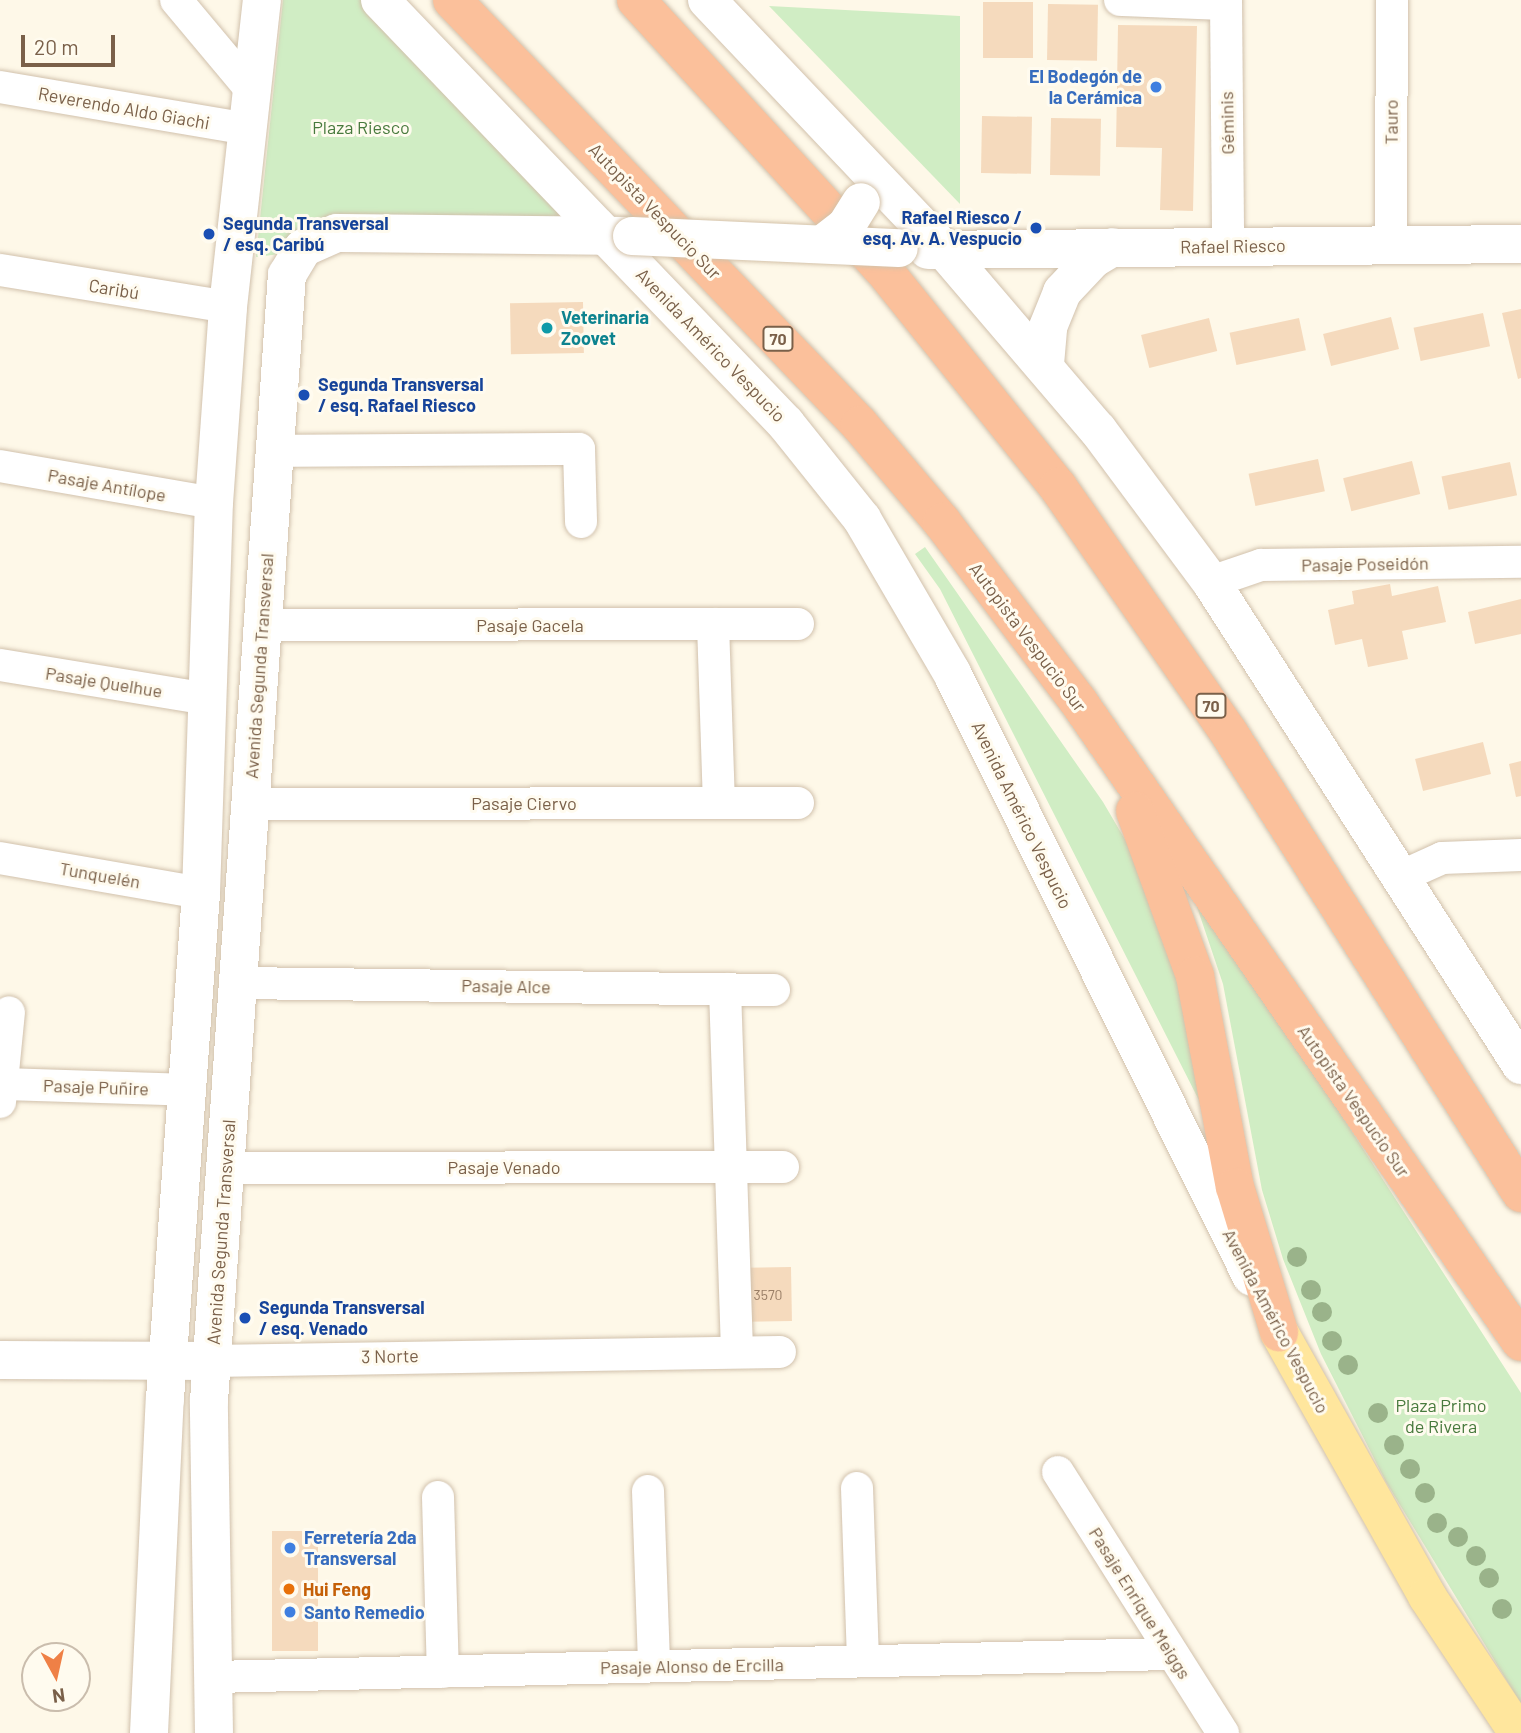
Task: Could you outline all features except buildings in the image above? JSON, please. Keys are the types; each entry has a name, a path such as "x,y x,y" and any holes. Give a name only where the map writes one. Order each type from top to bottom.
{"highway":[{"name":"Autopista Vespucio Sur","path":"452,0 860,425 942,523 1078,701 1521,1342"},
{"name":"70","path":"636,0 882,268 1058,486 1222,722 1521,1193"},
{"path":"1078,701 1129,798 1185,939 1204,1014 1235,1187 1279,1332"},
{"path":"1438,1065 1521,1165"}],"main road":[{"path":"149,1733 168,1361 190,1090 201,893 214,503 228,307 262,0"},
{"name":"Avenida Américo Vespucio","path":"380,0 617,235 794,433 889,560 952,673 1279,1332 1427,1596 1518,1733"},
{"path":"708,0 862,184 944,250 1045,364 1212,582 1521,1065"},
{"path":"823,244 846,226 862,184"},
{"name":"Avenida Segunda Transversal","path":"214,1733 208,1437 211,1361 287,275 293,260 314,241 337,233 617,235 944,250"},
{"name":"Rafael Riesco","path":"944,250 1521,244"},
{"path":"1045,364 1048,327 1062,292 1093,259 1113,247"},
{"name":"3 Norte","path":"0,1360 211,1361"}],"street":[{"path":"176,0 252,91"},
{"path":"1120,0 1226,2"},
{"name":"Tauro","path":"1391,244 1392,0"},
{"name":"Géminis","path":"1226,2 1228,246"},
{"name":"Reverendo Aldo Giachi","path":"0,87 248,129"},
{"name":"Caribú","path":"0,270 228,307"},
{"path":"274,451 579,449 581,522"},
{"name":"Pasaje Antílope","path":"0,466 214,503"},
{"name":"Pasaje Poseidón","path":"1212,582 1261,565 1521,562"},
{"path":"713,624 719,803"},
{"name":"Pasaje Gacela","path":"262,625 798,624"},
{"name":"Pasaje Quelhue","path":"0,665 207,699"},
{"name":"Pasaje Ciervo","path":"250,804 798,803"},
{"path":"1400,877 1442,858 1521,855"},
{"name":"Tunquelén","path":"0,858 201,893"},
{"name":"Pasaje Alce","path":"238,983 774,990"},
{"path":"725,989 737,1352"},
{"path":"1,1093 9,1012"},
{"name":"Pasaje Puñire","path":"1,1093 190,1090"},
{"name":"Pasaje Venado","path":"225,1168 783,1167"},
{"name":"3 Norte","path":"211,1361 780,1352"},
{"name":"Pasaje Enrique Meiggs","path":"1058,1472 1223,1733"},
{"path":"857,1488 863,1661"},
{"path":"648,1491 654,1666"},
{"path":"438,1497 443,1672"},
{"name":"Pasaje Alonso de Ercilla","path":"214,1677 1171,1654"}],"green space":[{"name":"Plaza Riesco","path":"283,0 365,0 572,217 256,257"},
{"path":"769,6 960,16 960,204"},
{"path":"925,547 1103,802 1140,865 1171,933 1211,1124 940,589 915,554"},
{"name":"Plaza Primo de Rivera","path":"1197,907 1208,909 1521,1393 1521,1704 1386,1482 1321,1354 1283,1259 1262,1190 1223,984"}],"place":[{"name":"El Bodegón de la Cerámica","path":"1156,87"},
{"name":"Rafael Riesco / esq. Av. A. Vespucio","path":"1036,228"},
{"name":"Segunda Transversal / esq. Caribú","path":"209,234"},
{"name":"Veterinaria Zoovet","path":"547,328"},
{"name":"Segunda Transversal / esq. Rafael Riesco","path":"304,395"},
{"name":"Segunda Transversal / esq. Venado","path":"245,1318"},
{"name":"Ferretería 2da Transversal","path":"290,1548"},
{"name":"Hui Feng","path":"289,1589"},
{"name":"Santo Remedio","path":"290,1612"}]}
